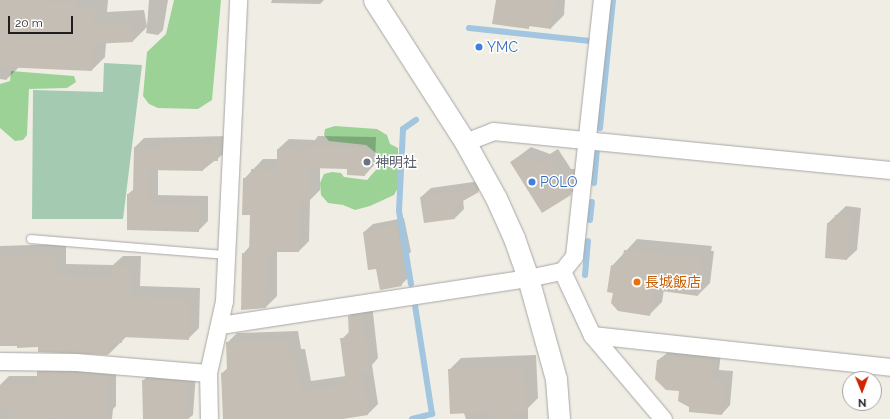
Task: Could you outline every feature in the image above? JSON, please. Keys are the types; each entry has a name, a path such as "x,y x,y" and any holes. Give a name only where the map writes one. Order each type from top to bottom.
{"street":[{"path":"209,419 208,373 220,325 224,301 238,0"},
{"path":"374,0 465,142 496,198 528,278 556,379 559,419"},
{"path":"220,325 528,278 562,271 574,256 602,0"},
{"path":"465,142 493,131 890,170"},
{"path":"562,271 592,335 663,419"},
{"path":"592,335 890,367"},
{"path":"0,361 76,362 208,373"}],"lane":[{"path":"31,239 226,255"}],"green space":[{"path":"174,0 221,0 212,100 198,109 158,108 149,104 143,96 147,52 166,34"},
{"path":"104,63 142,65 123,219 32,219 33,90 103,92"},
{"path":"11,71 74,76 76,82 67,88 29,89 27,135 23,140 15,141 0,128 0,84 10,81"},
{"path":"335,126 377,129 387,135 390,144 398,148 398,188 394,195 370,206 355,210 343,205 328,203 321,195 320,183 324,174 332,172 341,173 344,177 367,180 383,162 382,158 366,145 329,141 324,135 325,129"}],"building":[{"path":"0,0 76,2 76,9 95,10 94,25 132,22 133,42 93,44 92,71 0,67"},
{"path":"496,0 555,0 551,29 529,26 529,29 492,24"},
{"path":"163,144 219,145 218,161 203,161 203,171 148,170 149,204 199,205 199,232 127,230 127,194 133,194 134,147 163,148"},
{"path":"307,146 365,147 365,176 347,175 347,169 310,168 310,201 300,201 299,252 267,252 266,308 241,310 242,253 249,253 250,215 242,215 243,178 251,178 251,169 277,170 277,149 307,150"},
{"path":"520,156 540,163 549,158 562,178 572,178 571,195 542,213 510,162"},
{"path":"477,189 479,192 454,206 455,219 424,223 420,197"},
{"path":"835,215 852,217 847,260 825,258 827,223 834,223"},
{"path":"396,225 403,261 397,262 402,286 380,290 376,269 368,270 363,232"},
{"path":"624,250 700,258 700,263 702,263 698,296 654,290 650,316 618,311 611,303 613,293 607,292 611,265 621,267"},
{"path":"53,254 56,257 56,275 111,276 112,266 130,267 130,297 190,298 189,340 122,337 122,343 109,343 108,355 38,352 38,347 17,348 17,344 0,345 0,255"},
{"path":"362,313 369,368 368,371 362,372 368,415 343,419 223,419 221,373 227,372 226,342 288,340 291,359 296,358 301,391 346,384 340,338 349,338 348,316"},
{"path":"665,355 713,360 711,378 725,379 722,415 689,412 689,407 678,401 679,391 666,390 655,379 657,360 664,361"},
{"path":"524,366 526,411 514,412 514,419 493,419 493,412 450,414 448,369"},
{"path":"37,371 107,375 107,417 10,419 10,410 0,409 0,385 37,385"},
{"path":"142,380 188,381 187,414 185,414 185,419 143,419"}],"waterway":[{"path":"600,128 613,0"},
{"path":"469,28 590,41"},
{"path":"411,284 399,211 403,129 416,120"},
{"path":"594,183 597,151"},
{"path":"590,220 592,202"},
{"path":"585,275 588,241"},
{"path":"412,419 432,414 415,305"}],"place":[{"name":"YMC","path":"479,47"},
{"name":"神明社","path":"367,162"},
{"name":"POLO","path":"532,182"},
{"name":"長城飯店","path":"637,282"}]}
